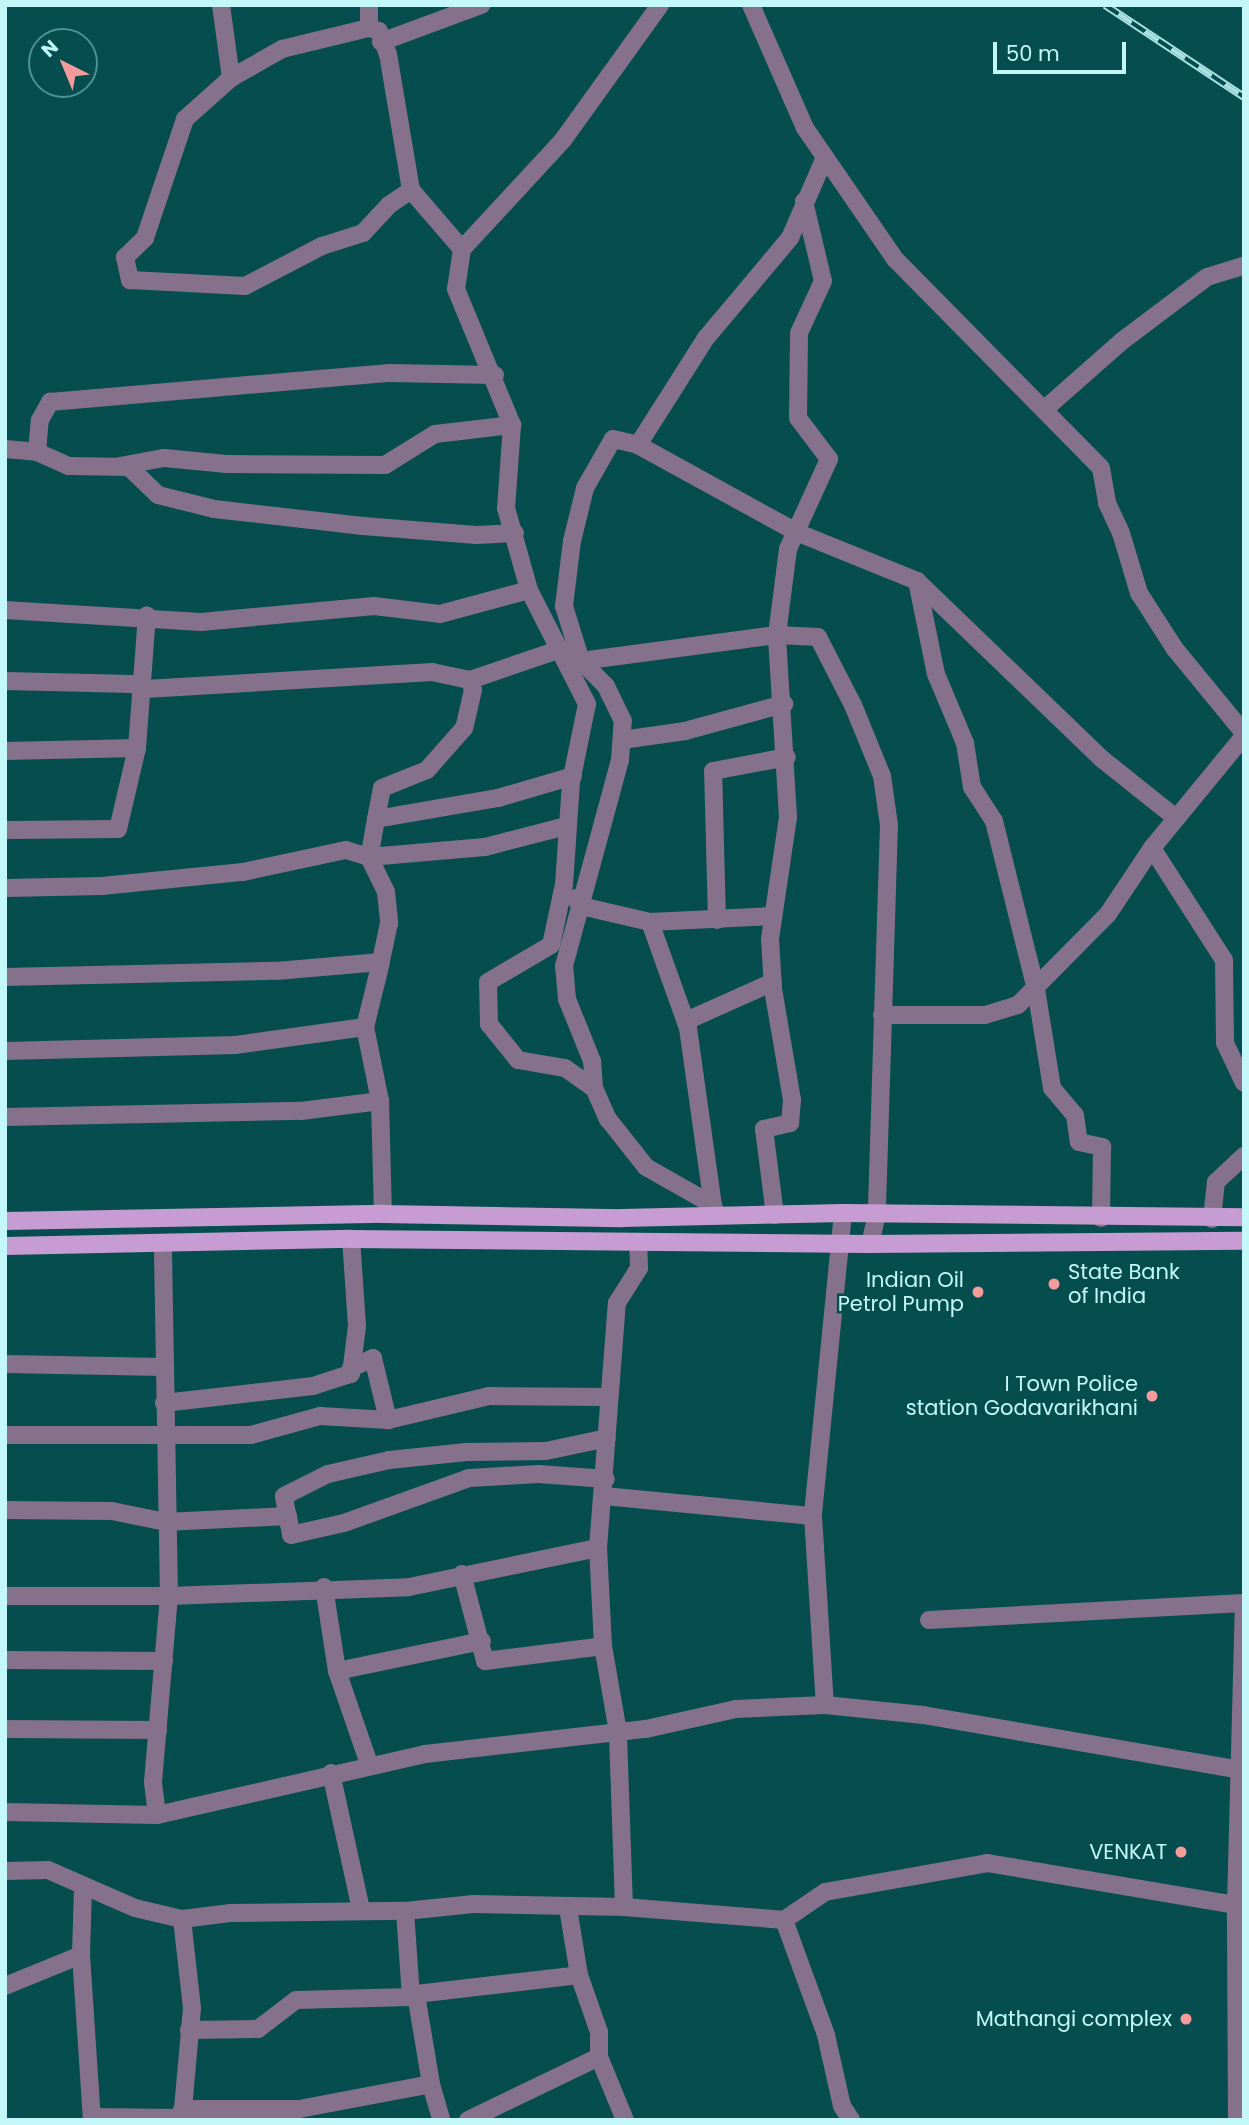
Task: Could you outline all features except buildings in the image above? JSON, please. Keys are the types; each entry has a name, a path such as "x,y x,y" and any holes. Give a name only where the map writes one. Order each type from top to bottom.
{"main road":[{"path":"5,1221 383,1214 622,1218 714,1210 775,1215 877,1213 1101,1218 1244,1217"},
{"path":"1219,1218 1222,1241"},
{"path":"5,1246 351,1239 870,1244 1244,1241"}],"street":[{"path":"221,5 231,78"},
{"path":"369,5 375,35 388,54 411,190 463,249"},
{"path":"411,190 389,205 363,233 322,246 245,286 130,280 125,257 145,238 185,119 231,78 282,49 375,35 481,5"},
{"path":"594,1088 565,1068 518,1060 489,1024 488,982 551,946 564,884 566,826 587,704 529,590 506,508 512,425 495,375 456,289 463,249 563,140 660,5"},
{"path":"751,5 805,128 895,259 1046,408 1101,468 1107,503 1139,593 1175,649 1244,734 1152,848 1108,914 1018,1005 985,1015 882,1015"},
{"path":"638,445 706,338 790,238 825,157"},
{"path":"775,1215 764,1129 790,1123 792,1100 773,982 772,916 788,817 785,704 777,635 788,549 829,459 798,418 799,333 822,281 804,201"},
{"path":"1046,408 1122,341 1207,277 1244,266"},
{"path":"37,452 40,420 50,402 390,373 495,375"},
{"path":"107,468 163,458 228,464 385,466 435,434 512,425"},
{"path":"581,661 564,606 572,541 585,488 613,439 638,445 796,532 917,580 1102,759 1176,818"},
{"path":"5,449 37,452 68,466 130,467 158,495 214,509 363,526 477,535 515,533"},
{"path":"917,580 936,674 965,743 972,787 994,821 1036,989 1052,1088 1075,1115 1079,1142 1101,1147 1101,1218"},
{"path":"5,610 147,615 201,622 374,606 440,614 529,590"},
{"path":"5,830 118,829 137,748 145,689 147,615"},
{"path":"581,661 777,635 818,637 853,705 882,776 889,825 877,1213 870,1244"},
{"path":"5,681 132,684 145,689 432,672 470,680 558,650 581,661 606,686 623,721 622,740 564,966 567,999 592,1061 594,1088 608,1119 646,1167 714,1210"},
{"path":"383,1214 380,1101 365,1027 389,923 386,892 369,857 382,788 427,770 464,728 473,690 470,680"},
{"path":"622,740 685,731 785,704"},
{"path":"5,751 137,748"},
{"path":"717,920 713,771 787,757"},
{"path":"376,819 498,798 573,776"},
{"path":"5,888 102,886 243,872 346,850 369,857 485,847 566,826"},
{"path":"1152,848 1224,960 1225,1043 1244,1083"},
{"path":"564,884 581,906 650,922 772,916"},
{"path":"650,922 685,1021 714,1210"},
{"path":"5,977 276,971 381,961"},
{"path":"685,1021 773,982"},
{"path":"5,1051 236,1045 365,1027"},
{"path":"5,1117 301,1111 380,1101"},
{"path":"1219,1218 1216,1182 1244,1156"},
{"path":"825,1705 813,1516 843,1213"},
{"path":"164,1403 313,1386 351,1374 357,1326 351,1239"},
{"path":"624,1907 618,1732 603,1646 598,1548 605,1488 607,1397 617,1303 639,1268 638,1243"},
{"path":"157,1815 153,1782 169,1597 163,1244"},
{"path":"351,1368 373,1358 388,1420"},
{"path":"5,1364 164,1367"},
{"path":"5,1435 251,1435 320,1416 388,1420 489,1396 607,1397"},
{"path":"607,1438 546,1451 467,1452 389,1460 340,1471 284,1496 291,1535 344,1523 469,1478 539,1474 605,1488 813,1516"},
{"path":"5,1510 112,1511 166,1522 288,1516"},
{"path":"5,1596 169,1597 324,1587 409,1587 598,1548"},
{"path":"462,1574 482,1641 485,1661 603,1646"},
{"path":"324,1587 337,1671 369,1764"},
{"path":"929,1620 1244,1604 1236,1905 1237,2120"},
{"path":"337,1671 482,1641"},
{"path":"5,1660 164,1661"},
{"path":"5,1812 157,1815 369,1764 618,1732 736,1709 825,1705 923,1715 1240,1770"},
{"path":"5,1729 158,1730"},
{"path":"331,1773 361,1910"},
{"path":"5,1871 48,1870 135,1908 181,1919 230,1913 405,1911 474,1904 568,1908 624,1907 784,1920 825,1892 987,1863 1236,1905"},
{"path":"83,1887 81,1955 92,2118 177,2118 183,2109 192,2008 181,1919"},
{"path":"568,1908 579,1975 599,2032 599,2057 625,2120"},
{"path":"405,1911 413,1996 441,2120"},
{"path":"784,1920 826,2035 842,2106 851,2120"},
{"path":"5,1986 81,1955"},
{"path":"189,2030 258,2029 296,2000 413,1996 579,1975"},
{"path":"473,2119 599,2057"},
{"path":"183,2109 299,2109 431,2084"}],"railway":[{"path":"1105,5 1244,97"}],"place":[{"name":"State Bank of India","path":"1054,1284"},
{"name":"Indian Oil Petrol Pump","path":"978,1292"},
{"name":"I Town Police station Godavarikhani","path":"1152,1396"},
{"name":"VENKAT","path":"1181,1852"},
{"name":"Mathangi complex","path":"1186,2019"}]}
